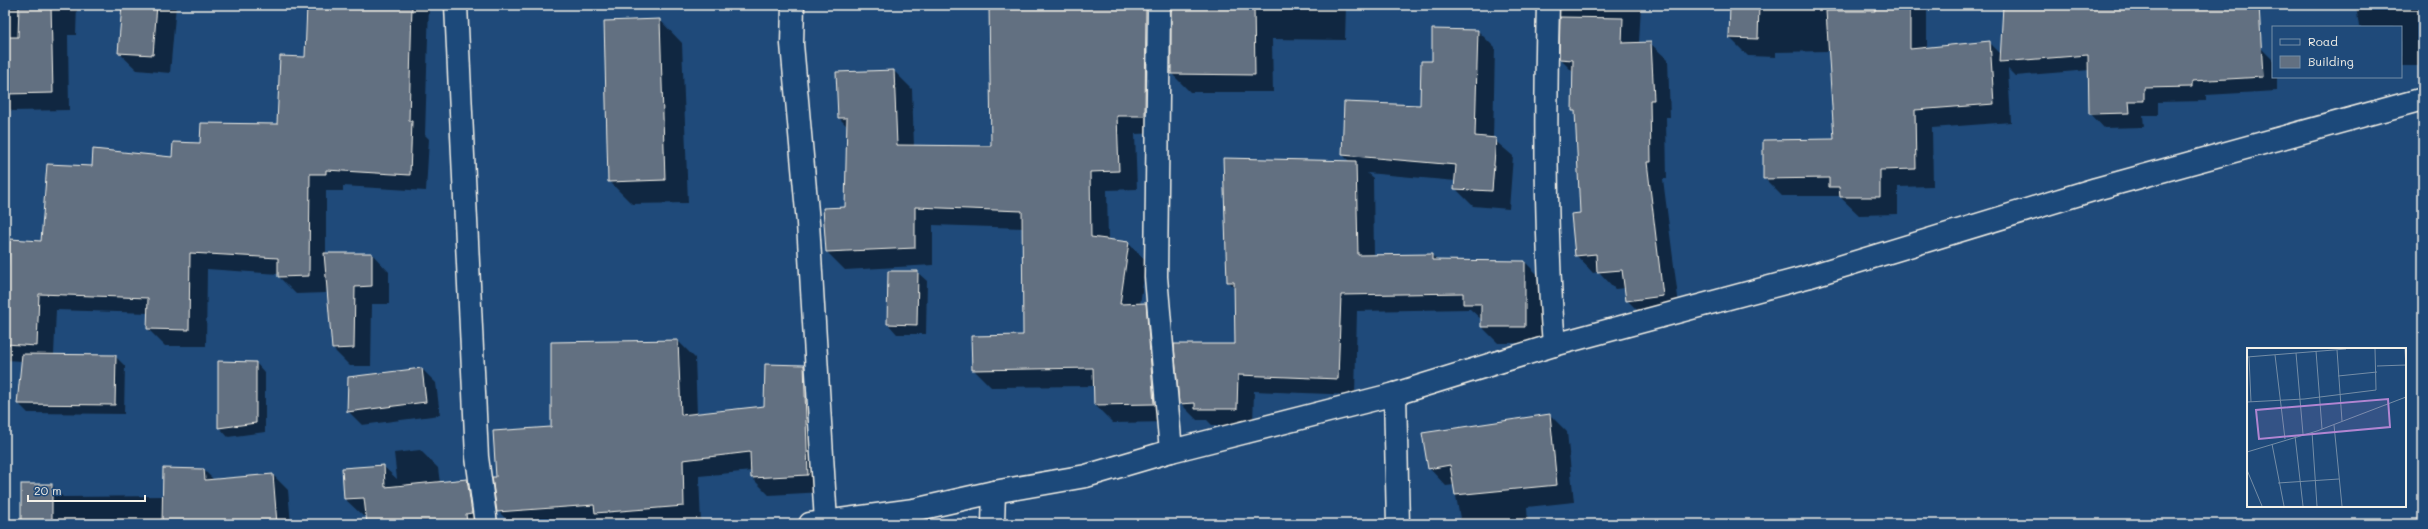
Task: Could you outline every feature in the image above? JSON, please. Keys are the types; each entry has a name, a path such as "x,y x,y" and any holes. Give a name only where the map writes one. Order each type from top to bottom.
{"street":[{"path":"456,5 477,457 486,524"},
{"path":"793,5 792,44 808,223 818,523 914,510 994,492 1086,476 1171,451 1395,394 1554,345 1807,277 2096,189 2423,99"},
{"path":"1159,5 1156,277 1171,451"},
{"path":"1548,5 1546,107 1547,261 1554,345"},
{"path":"1395,394 1398,524"},
{"path":"993,524 994,492"}],"building":[{"path":"19,5 51,5 53,93 5,94 5,37 18,37"},
{"path":"122,5 157,5 153,55 118,53"},
{"path":"307,5 412,5 409,121 412,121 410,175 326,170 326,174 310,174 309,276 278,277 278,258 190,253 189,330 147,329 148,298 39,294 37,346 5,344 5,296 10,239 41,241 47,164 92,166 93,149 172,157 173,142 200,143 201,123 277,124 280,56 305,57"},
{"path":"989,5 1146,5 1145,116 1117,116 1119,171 1090,172 1091,237 1129,242 1120,304 1146,303 1154,404 1094,405 1093,368 972,370 971,336 1023,335 1022,211 915,207 915,248 826,252 823,208 845,207 847,118 838,118 836,72 894,70 897,145 991,146"},
{"path":"1171,5 1254,5 1255,75 1171,74"},
{"path":"1730,5 1759,5 1758,39 1729,38"},
{"path":"1875,5 1910,5 1910,49 1990,41 1994,104 1915,110 1916,169 1880,170 1880,197 1840,197 1839,187 1829,187 1829,178 1763,179 1763,140 1834,139 1826,11 1875,11"},
{"path":"2003,5 2259,5 2263,77 2192,81 2192,87 2144,88 2144,101 2129,101 2130,113 2089,114 2088,55 2000,62"},
{"path":"1560,17 1623,18 1622,43 1651,42 1654,100 1650,100 1651,162 1647,162 1663,296 1626,301 1622,270 1597,272 1596,254 1575,256 1571,214 1580,213 1575,111 1572,111 1573,60 1559,59"},
{"path":"660,19 665,180 608,182 604,21"},
{"path":"1432,29 1478,30 1475,136 1496,138 1492,191 1454,189 1456,165 1342,155 1344,102 1420,105 1421,61 1432,61"},
{"path":"1223,158 1356,161 1358,255 1432,254 1432,260 1525,261 1525,327 1481,327 1481,304 1463,304 1463,293 1341,295 1338,379 1238,375 1237,409 1195,409 1195,403 1179,404 1174,344 1235,344 1234,282 1227,282"},
{"path":"324,253 372,253 372,286 355,287 354,348 332,349"},
{"path":"888,271 918,271 917,325 887,324"},
{"path":"678,340 681,415 764,406 765,364 804,365 808,475 751,478 750,452 683,460 684,506 595,513 594,505 497,512 492,477 496,477 493,431 551,427 551,342"},
{"path":"22,354 116,355 115,405 17,404"},
{"path":"218,361 256,362 256,423 218,428"},
{"path":"422,368 426,402 347,412 348,377"},
{"path":"1550,414 1557,485 1455,495 1450,465 1428,469 1422,433"},
{"path":"384,465 385,487 467,479 472,513 466,514 467,524 367,524 364,498 344,499 342,468"},
{"path":"163,468 204,469 205,480 273,474 277,524 162,524"},
{"path":"21,484 52,484 52,524 21,524"}]}
